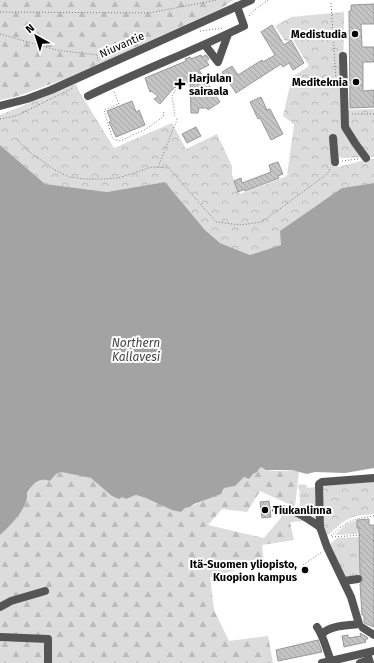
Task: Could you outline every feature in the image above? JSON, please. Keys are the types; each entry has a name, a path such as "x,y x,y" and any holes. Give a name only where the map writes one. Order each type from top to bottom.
{"street":[{"name":"Niuvantie","path":"0,106 27,99 51,90 251,0"},
{"path":"88,96 205,44 227,31 244,26 237,6"},
{"path":"205,44 218,62 227,31"},
{"path":"342,56 345,127 366,158"},
{"path":"333,138 335,162"},
{"path":"331,661 319,630 325,631 334,627 359,624 351,597 327,548 320,527 319,484 322,482 374,478"},
{"path":"276,509 286,509 295,512 320,527"},
{"path":"344,581 358,579"},
{"path":"0,607 12,601 45,591"},
{"path":"363,628 374,635"},
{"path":"0,637 48,638 48,663"},
{"path":"322,663 370,657"},
{"path":"360,663 370,657"}],"path":[{"path":"0,12 149,13 217,0"},
{"path":"243,20 268,0"},
{"path":"199,31 227,31"},
{"path":"0,34 56,50 97,55 100,67"},
{"path":"110,85 119,104 104,110 112,137 115,140 120,141 146,129 163,117 164,111"},
{"path":"0,119 16,116 77,86"},
{"path":"175,87 176,89 172,96 175,116"},
{"path":"345,114 374,114"},
{"path":"158,167 178,117"},
{"path":"18,140 28,151 49,167 69,176 84,179 118,178 152,167 169,168 216,222 240,225 262,222 327,174 335,162 366,158"},
{"path":"362,535 330,538 343,525 351,520 374,516"},
{"path":"303,565 327,548"}],"green space":[{"path":"0,0 234,0 220,9 65,79 18,96 0,100"},
{"path":"344,12 343,110 374,109 374,157 341,158 335,154 338,167 368,159 374,159 374,183 342,188 282,245 250,255 220,243 205,230 165,182 107,192 45,184 0,145 0,115 76,84 114,148 172,123 186,149 217,134 232,166 232,175 240,194 287,176 294,124 283,116 292,77 309,66 293,40 285,41 275,26 291,17"},
{"path":"261,467 270,471 299,471 295,507 260,491 247,512 222,509 208,525 264,538 285,513 307,521 290,522 294,540 262,545 264,563 210,577 214,610 229,641 268,636 273,663 0,663 0,535 5,530 34,484 42,480 50,481 56,474 61,472 91,478 126,499 136,495 185,508 223,491 224,488 235,486 244,477 249,479"},
{"path":"374,481 374,514 348,519 328,535 324,535 321,487 323,485"},
{"path":"299,484 306,485 308,488 316,487 318,521 299,510"},
{"path":"357,520 357,528 359,528 360,532 356,534 335,535 346,524"},
{"path":"359,537 360,577 346,579 330,544 337,538"}],"water":[{"name":"Northern Kallavesi","path":"0,145 45,184 107,192 165,182 205,230 220,243 250,255 281,245 280,231 342,188 374,183 374,468 345,473 315,472 307,474 292,470 266,470 261,467 249,479 244,477 235,486 224,488 221,494 185,508 181,512 172,510 136,495 126,499 122,497 119,499 112,496 91,478 61,472 56,474 50,481 43,480 34,484 27,493 27,498 22,510 0,535"}],"building":[{"path":"374,4 374,24 361,24 362,47 374,47 374,62 363,62 363,91 374,90 374,107 350,108 349,11 351,11 351,5"},
{"path":"272,25 284,45 291,40 304,63 293,70 289,63 283,67 281,64 236,93 222,72 232,66 238,75 262,60 263,62 275,55 261,32"},
{"path":"201,55 202,57 206,55 209,59 206,61 209,65 199,70 220,102 208,110 207,108 199,108 198,113 191,113 190,82 178,83 160,104 154,99 158,96 151,91 150,92 145,78 186,61 185,59 190,57 191,59"},
{"path":"261,97 267,110 270,109 283,134 271,140 260,118 258,119 250,102"},
{"path":"132,101 136,112 139,110 145,125 116,137 109,122 111,121 107,111"},
{"path":"196,127 201,136 187,143 182,134"},
{"path":"278,162 283,174 278,176 279,178 245,191 245,189 238,192 234,181 241,178 242,183 271,172 269,165"},
{"name":"Tiukanlinna","path":"269,501 271,517 262,518 260,502"},
{"path":"369,519 369,525 374,525 374,627 364,623 364,615 362,615 360,584 363,579 360,574 359,528 357,528 357,520"},
{"path":"360,633 367,637 368,639 365,639 366,642 344,647 342,636 348,635 348,638 361,636"},
{"path":"318,640 322,652 278,661 276,650"}],"place":[{"name":"Medistudia","path":"355,34"},
{"name":"Mediteknia","path":"356,82"},
{"name":"Harjulan sairaala","path":"180,84"},
{"name":"Tiukanlinna","path":"265,510"},
{"name":"Itä-Suomen yliopisto, Kuopion kampus","path":"305,570"}]}
